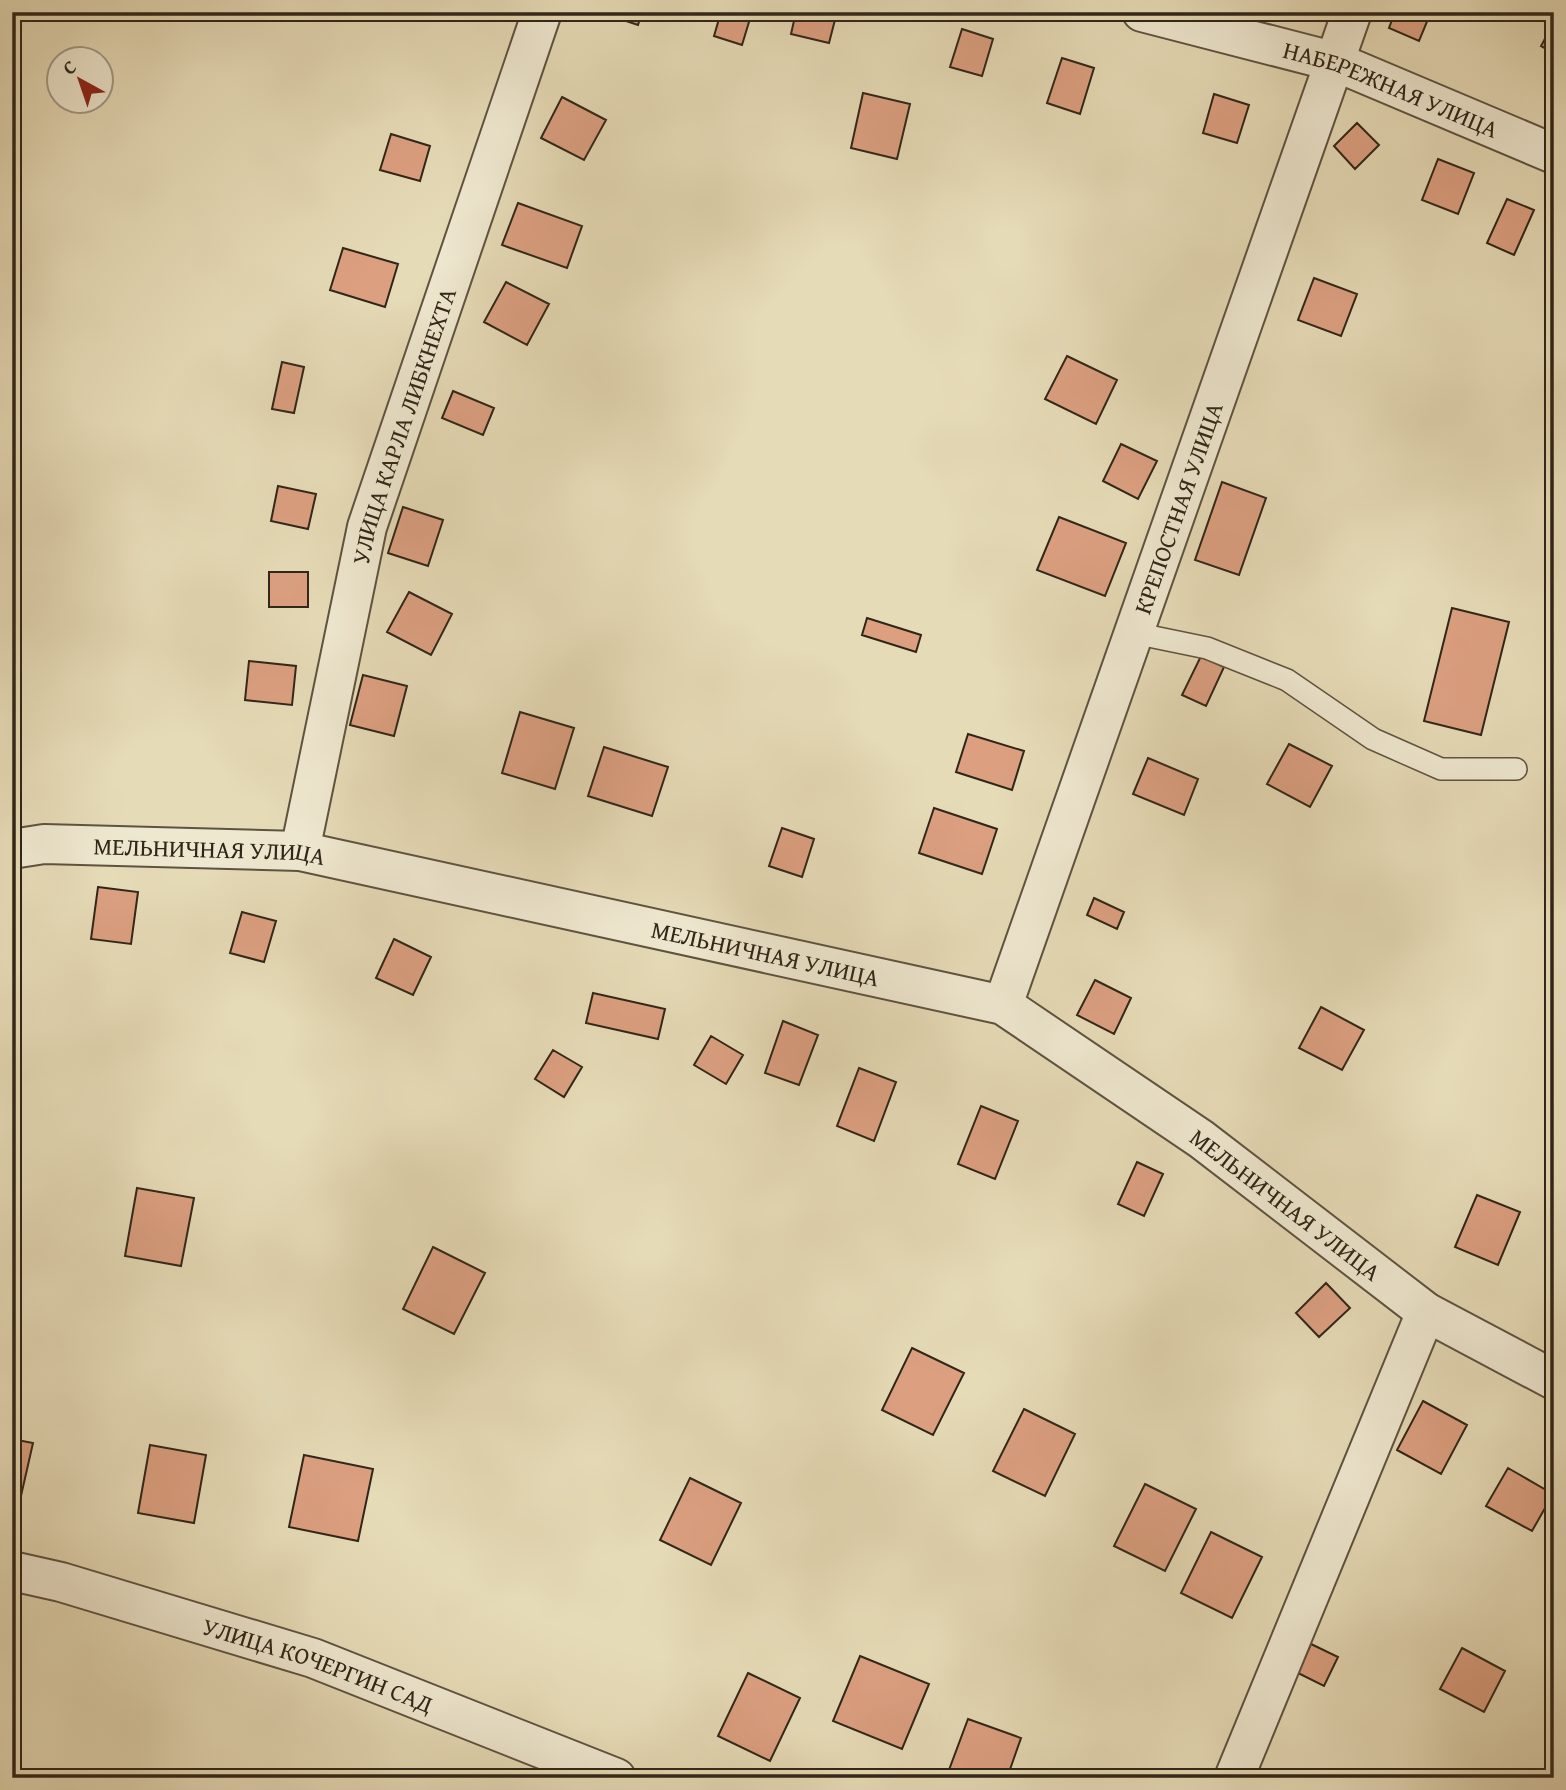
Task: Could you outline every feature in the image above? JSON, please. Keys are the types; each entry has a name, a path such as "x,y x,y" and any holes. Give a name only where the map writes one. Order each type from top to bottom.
{"street":[{"name":"УЛИЦА КАРЛА ЛИБКНЕХТА","path":"300,851 367,527 542,12"},
{"name":"НАБЕРЕЖНАЯ УЛИЦА","path":"1142,12 1336,62 1554,154"},
{"name":"КРЕПОСТНАЯ УЛИЦА","path":"1003,1005 1352,12"},
{"name":"МЕЛЬНИЧНАЯ УЛИЦА","path":"12,849 44,844 300,851 1003,1005 1201,1139 1426,1312 1554,1380"},
{"path":"1234,1778 1426,1312"},
{"name":"УЛИЦА КОЧЕРГИН САД","path":"12,1571 61,1582 313,1658 616,1778"}],"lane":[{"path":"1134,633 1207,648 1287,680 1373,739 1441,769 1516,769"}],"building":[{"path":"599,12 642,12 638,25"},
{"path":"721,12 752,12 742,45 714,36"},
{"path":"796,12 837,12 829,43 791,34"},
{"path":"1395,12 1431,12 1419,41 1389,28"},
{"path":"1554,22 1554,53 1541,46"},
{"path":"962,29 993,39 982,76 950,67"},
{"path":"1062,58 1094,68 1080,114 1047,103"},
{"path":"863,93 910,104 897,159 851,148"},
{"path":"1214,94 1249,105 1237,143 1203,133"},
{"path":"562,97 606,120 584,160 541,138"},
{"path":"1357,123 1379,145 1355,169 1334,146"},
{"path":"391,134 430,146 420,181 380,170"},
{"path":"1438,159 1474,173 1458,214 1422,200"},
{"path":"1507,199 1534,210 1514,255 1487,243"},
{"path":"518,203 582,226 567,268 502,245"},
{"path":"343,248 398,264 385,307 330,290"},
{"path":"1314,278 1357,294 1341,336 1298,320"},
{"path":"506,282 549,304 527,345 484,322"},
{"path":"1067,356 1117,380 1096,424 1045,399"},
{"path":"282,362 304,367 294,413 272,409"},
{"path":"453,391 494,408 483,435 442,418"},
{"path":"1121,444 1157,461 1138,499 1103,481"},
{"path":"1222,482 1266,498 1239,575 1195,560"},
{"path":"278,486 316,494 308,529 271,521"},
{"path":"403,507 443,520 428,566 388,553"},
{"path":"1059,517 1126,543 1105,596 1037,570"},
{"path":"269,572 308,572 308,607 269,607"},
{"path":"409,592 452,614 431,655 387,632"},
{"path":"1452,608 1509,622 1481,735 1424,721"},
{"path":"867,618 921,635 916,652 862,635"},
{"path":"1201,656 1224,667 1206,706 1182,695"},
{"path":"249,661 296,666 292,705 245,700"},
{"path":"363,675 407,686 394,736 350,725"},
{"path":"520,712 574,728 555,789 502,773"},
{"path":"968,734 1024,751 1012,790 956,772"},
{"path":"1289,744 1332,766 1310,807 1267,784"},
{"path":"604,747 668,767 652,816 588,796"},
{"path":"1148,758 1198,779 1184,815 1133,794"},
{"path":"934,808 997,829 982,874 919,853"},
{"path":"782,828 814,839 802,877 769,866"},
{"path":"98,887 138,892 131,944 91,939"},
{"path":"1094,898 1124,912 1117,929 1087,915"},
{"path":"242,912 276,921 264,962 230,953"},
{"path":"394,939 431,957 413,995 376,978"},
{"path":"1095,980 1131,998 1114,1034 1077,1015"},
{"path":"593,993 665,1009 658,1039 586,1023"},
{"path":"1321,1007 1364,1030 1342,1070 1299,1048"},
{"path":"783,1021 818,1035 799,1085 765,1073"},
{"path":"711,1036 743,1055 726,1084 694,1065"},
{"path":"553,1050 582,1067 564,1097 535,1079"},
{"path":"859,1068 896,1082 874,1141 837,1126"},
{"path":"981,1106 1018,1121 995,1179 958,1164"},
{"path":"1137,1162 1163,1174 1144,1216 1118,1204"},
{"path":"137,1188 194,1198 181,1266 125,1256"},
{"path":"1477,1195 1520,1212 1498,1265 1455,1247"},
{"path":"433,1247 485,1273 454,1334 403,1309"},
{"path":"1326,1283 1350,1308 1319,1337 1296,1313"},
{"path":"912,1348 964,1373 933,1435 882,1410"},
{"path":"1423,1401 1467,1425 1441,1474 1397,1450"},
{"path":"1024,1409 1075,1434 1045,1496 993,1471"},
{"path":"12,1439 33,1443 21,1496 12,1495"},
{"path":"150,1445 206,1455 194,1523 138,1513"},
{"path":"304,1455 373,1469 358,1541 289,1527"},
{"path":"1508,1468 1553,1494 1532,1531 1486,1506"},
{"path":"690,1478 741,1503 711,1565 660,1540"},
{"path":"1145,1484 1196,1509 1165,1571 1114,1546"},
{"path":"1211,1532 1262,1557 1232,1618 1181,1593"},
{"path":"1311,1644 1338,1657 1324,1686 1298,1673"},
{"path":"1462,1648 1505,1671 1484,1712 1440,1689"},
{"path":"860,1656 929,1684 902,1749 833,1721"},
{"path":"748,1673 800,1698 770,1761 718,1736"},
{"path":"968,1719 1021,1738 1007,1778 946,1778"}]}
